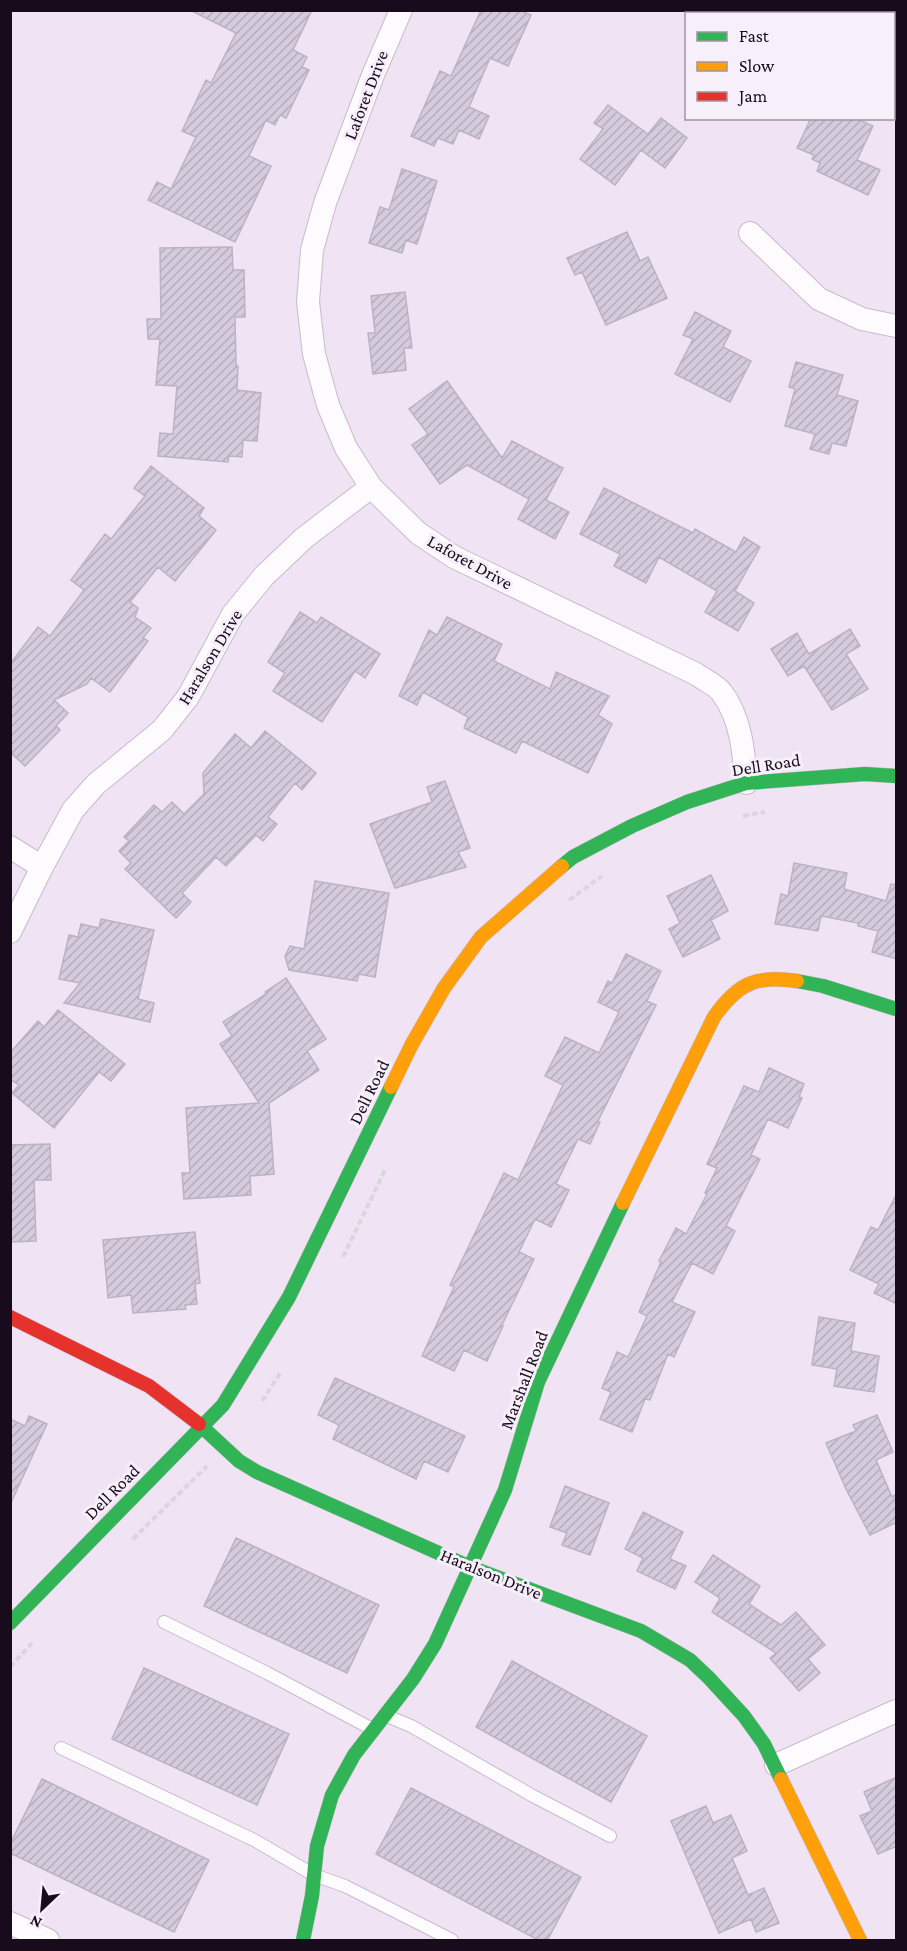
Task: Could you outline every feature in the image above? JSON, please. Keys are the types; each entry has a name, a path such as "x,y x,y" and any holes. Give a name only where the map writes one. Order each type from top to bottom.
{"street":[{"name":"Laforet Drive","path":"401,10 373,75 325,203 312,250 308,302 314,354 328,405 346,448 371,487 418,532 454,557 696,674 722,691 734,715 744,755 746,783"},
{"path":"750,233 819,299 862,319 897,326"},
{"name":"Haralson Drive","path":"10,932 73,810 96,784 162,730 188,697 233,614 264,576 304,538 371,487"},
{"name":"Dell Road","path":"10,1623 223,1405 284,1306 412,1044 444,988 482,937 573,857 632,826 687,802 746,783 865,774 897,777"},
{"path":"10,847 42,867"},
{"name":"Marshall Road","path":"303,1941 317,1846 332,1795 354,1755 413,1679 435,1644 505,1490 538,1382 714,1017 728,997 750,982 775,976 797,979 897,1009"},
{"name":"Haralson Drive","path":"10,1317 149,1386 203,1427 239,1461 257,1472 470,1567 641,1631 690,1660 744,1716 764,1744 860,1941"},
{"path":"776,1765 897,1711"},
{"path":"10,1923 48,1941"}],"lane":[{"path":"164,1622 374,1730"},
{"path":"385,1715 411,1726 533,1796 610,1836"},
{"path":"61,1748 254,1840 314,1875 345,1886 452,1941"}],"path":[{"path":"740,816 772,811"},
{"path":"563,905 608,873"},
{"path":"339,1265 389,1162"},
{"path":"257,1407 281,1371"},
{"path":"127,1545 225,1449"},
{"path":"10,1667 33,1643"}],"building":[{"path":"190,10 312,10 293,50 307,57 302,67 309,70 286,118 280,115 275,125 266,120 249,156 271,166 235,242 148,200 157,182 171,189 196,137 182,131 206,80 211,83 236,33"},
{"path":"481,10 520,10 531,15 508,66 490,58 469,107 489,116 479,139 459,130 453,144 438,138 434,146 411,136 440,71 451,76"},
{"path":"608,105 648,134 661,118 687,138 665,168 641,150 615,185 580,159 603,129 594,123"},
{"path":"810,120 860,120 873,126 857,160 880,170 868,195 817,171 820,163 812,159 814,155 797,148"},
{"path":"402,169 437,181 417,244 406,240 402,253 369,243 380,207 389,210"},
{"path":"627,232 640,261 648,257 667,298 606,325 582,272 575,275 567,258"},
{"path":"232,247 233,270 244,270 245,317 235,317 237,390 261,393 257,441 243,440 242,457 229,456 228,462 158,456 160,433 173,434 177,386 156,385 160,339 148,339 147,319 161,319 160,248"},
{"path":"405,292 412,348 404,348 406,370 373,374 368,333 375,333 371,296"},
{"path":"695,312 731,331 723,347 751,361 730,402 675,374 693,339 683,335"},
{"path":"796,362 843,375 837,395 858,401 846,446 832,443 829,454 810,449 815,434 785,426 795,389 789,387"},
{"path":"447,381 502,458 512,441 563,468 546,500 569,512 555,539 518,519 529,499 467,465 440,484 412,445 428,434 409,409"},
{"path":"151,466 204,508 199,516 216,530 175,581 158,567 130,602 138,608 135,617 151,628 143,638 148,641 110,692 91,678 87,684 54,700 68,713 56,726 60,730 25,766 10,752 10,664 38,627 50,636 84,590 71,580 105,534 111,539 145,496 134,488"},
{"path":"604,488 693,533 695,529 736,552 744,537 760,547 735,591 754,603 738,631 705,612 717,591 659,557 646,583 614,566 620,554 580,534"},
{"path":"300,612 317,623 321,617 380,654 365,678 355,671 322,722 273,691 285,673 268,662"},
{"path":"447,617 502,644 494,661 550,689 556,672 609,696 598,715 612,724 588,773 522,741 516,753 464,728 468,717 423,692 417,705 399,696 429,630 437,635"},
{"path":"850,629 860,646 846,654 868,689 832,710 804,666 788,676 771,649 797,633 809,654"},
{"path":"265,731 316,773 302,790 295,783 268,817 277,824 263,841 256,835 226,866 216,857 182,893 191,902 176,918 125,869 131,863 119,851 129,841 124,837 154,805 162,812 172,802 184,814 204,794 203,773 235,734 251,748"},
{"path":"445,781 470,848 458,852 466,867 395,888 370,824 432,802 427,787"},
{"path":"794,863 847,873 844,889 886,901 891,884 897,885 897,959 872,952 878,931 858,926 858,923 821,916 818,931 775,924 781,894 788,896"},
{"path":"711,875 728,911 711,920 720,939 683,957 669,929 680,923 667,896"},
{"path":"315,881 389,893 375,977 359,974 357,981 289,970 285,956 290,946 304,949"},
{"path":"101,919 154,930 138,999 154,1003 150,1022 64,1003 80,983 59,979 69,935 78,937 81,924 99,928"},
{"path":"626,954 661,971 647,1001 656,1005 598,1121 600,1122 590,1144 578,1139 556,1184 569,1190 551,1227 535,1219 519,1252 534,1259 487,1361 464,1350 454,1371 422,1356 454,1287 450,1285 504,1173 518,1180 563,1085 545,1076 565,1037 599,1053 619,1012 598,1002 608,981 612,983"},
{"path":"286,978 326,1039 307,1051 319,1070 269,1103 274,1174 250,1176 251,1195 184,1199 182,1173 190,1173 186,1108 259,1103 220,1044 232,1036 223,1022"},
{"path":"58,1010 125,1064 111,1081 99,1072 54,1128 12,1093 19,1085 10,1079 10,1053 38,1021 44,1027"},
{"path":"769,1068 804,1084 799,1097 802,1098 788,1128 768,1119 751,1155 760,1159 726,1226 735,1231 713,1274 692,1263 672,1302 695,1312 674,1357 668,1354 650,1400 645,1399 632,1432 600,1419 611,1392 602,1388 617,1352 628,1357 647,1316 639,1312 661,1262 659,1261 676,1228 686,1234 707,1194 705,1193 717,1168 707,1164 744,1086 759,1092"},
{"path":"50,1144 51,1180 34,1180 36,1241 10,1242 10,1145"},
{"path":"897,1193 897,1304 874,1293 879,1284 850,1270 871,1227 878,1230"},
{"path":"195,1232 200,1283 195,1284 197,1304 185,1305 186,1309 133,1313 131,1295 108,1298 103,1240"},
{"path":"819,1317 855,1323 851,1351 879,1356 874,1392 834,1386 837,1369 812,1365"},
{"path":"335,1378 465,1436 448,1472 424,1461 416,1479 333,1439 339,1425 318,1415"},
{"path":"877,1415 893,1452 876,1460 892,1497 897,1494 897,1522 870,1535 846,1489 826,1443 856,1431 853,1425"},
{"path":"29,1416 47,1424 10,1505 10,1419 25,1426"},
{"path":"565,1486 609,1503 590,1555 562,1545 567,1533 550,1527"},
{"path":"643,1512 683,1532 670,1559 686,1566 675,1589 637,1571 643,1558 625,1549"},
{"path":"236,1538 379,1605 347,1673 204,1606"},
{"path":"713,1555 760,1586 749,1604 781,1625 796,1612 825,1645 808,1659 820,1673 799,1691 770,1658 776,1653 712,1612 720,1598 695,1582"},
{"path":"512,1661 647,1736 611,1802 476,1727"},
{"path":"144,1668 289,1734 257,1805 112,1739"},
{"path":"897,1777 897,1846 878,1854 860,1816 872,1811 864,1792"},
{"path":"42,1779 209,1860 174,1932 10,1853 10,1844"},
{"path":"411,1788 581,1877 547,1941 540,1941 376,1854"},
{"path":"706,1806 713,1823 731,1815 747,1851 732,1858 748,1895 764,1888 779,1923 756,1932 751,1919 719,1933 671,1821"}],"traffic: fast":[{"path":"562,866 573,857 632,826 687,802 746,783 865,774 896,776"},
{"path":"797,981 823,986 896,1009"},
{"path":"10,1623 223,1405 289,1297 391,1087"},
{"path":"303,1940 312,1896 317,1846 332,1795 354,1755 413,1679 435,1644 505,1490 538,1382 623,1203"},
{"path":"199,1424 239,1461 257,1472 470,1567 641,1631 690,1660 744,1716 764,1744 781,1779"}],"traffic: slow":[{"path":"391,1087 444,988 481,937 562,866"},
{"path":"623,1203 714,1017 723,1005 731,996 749,984 770,979 797,981"},
{"path":"781,1779 860,1940"}],"traffic: jam":[{"path":"10,1317 149,1386 199,1424"}]}
